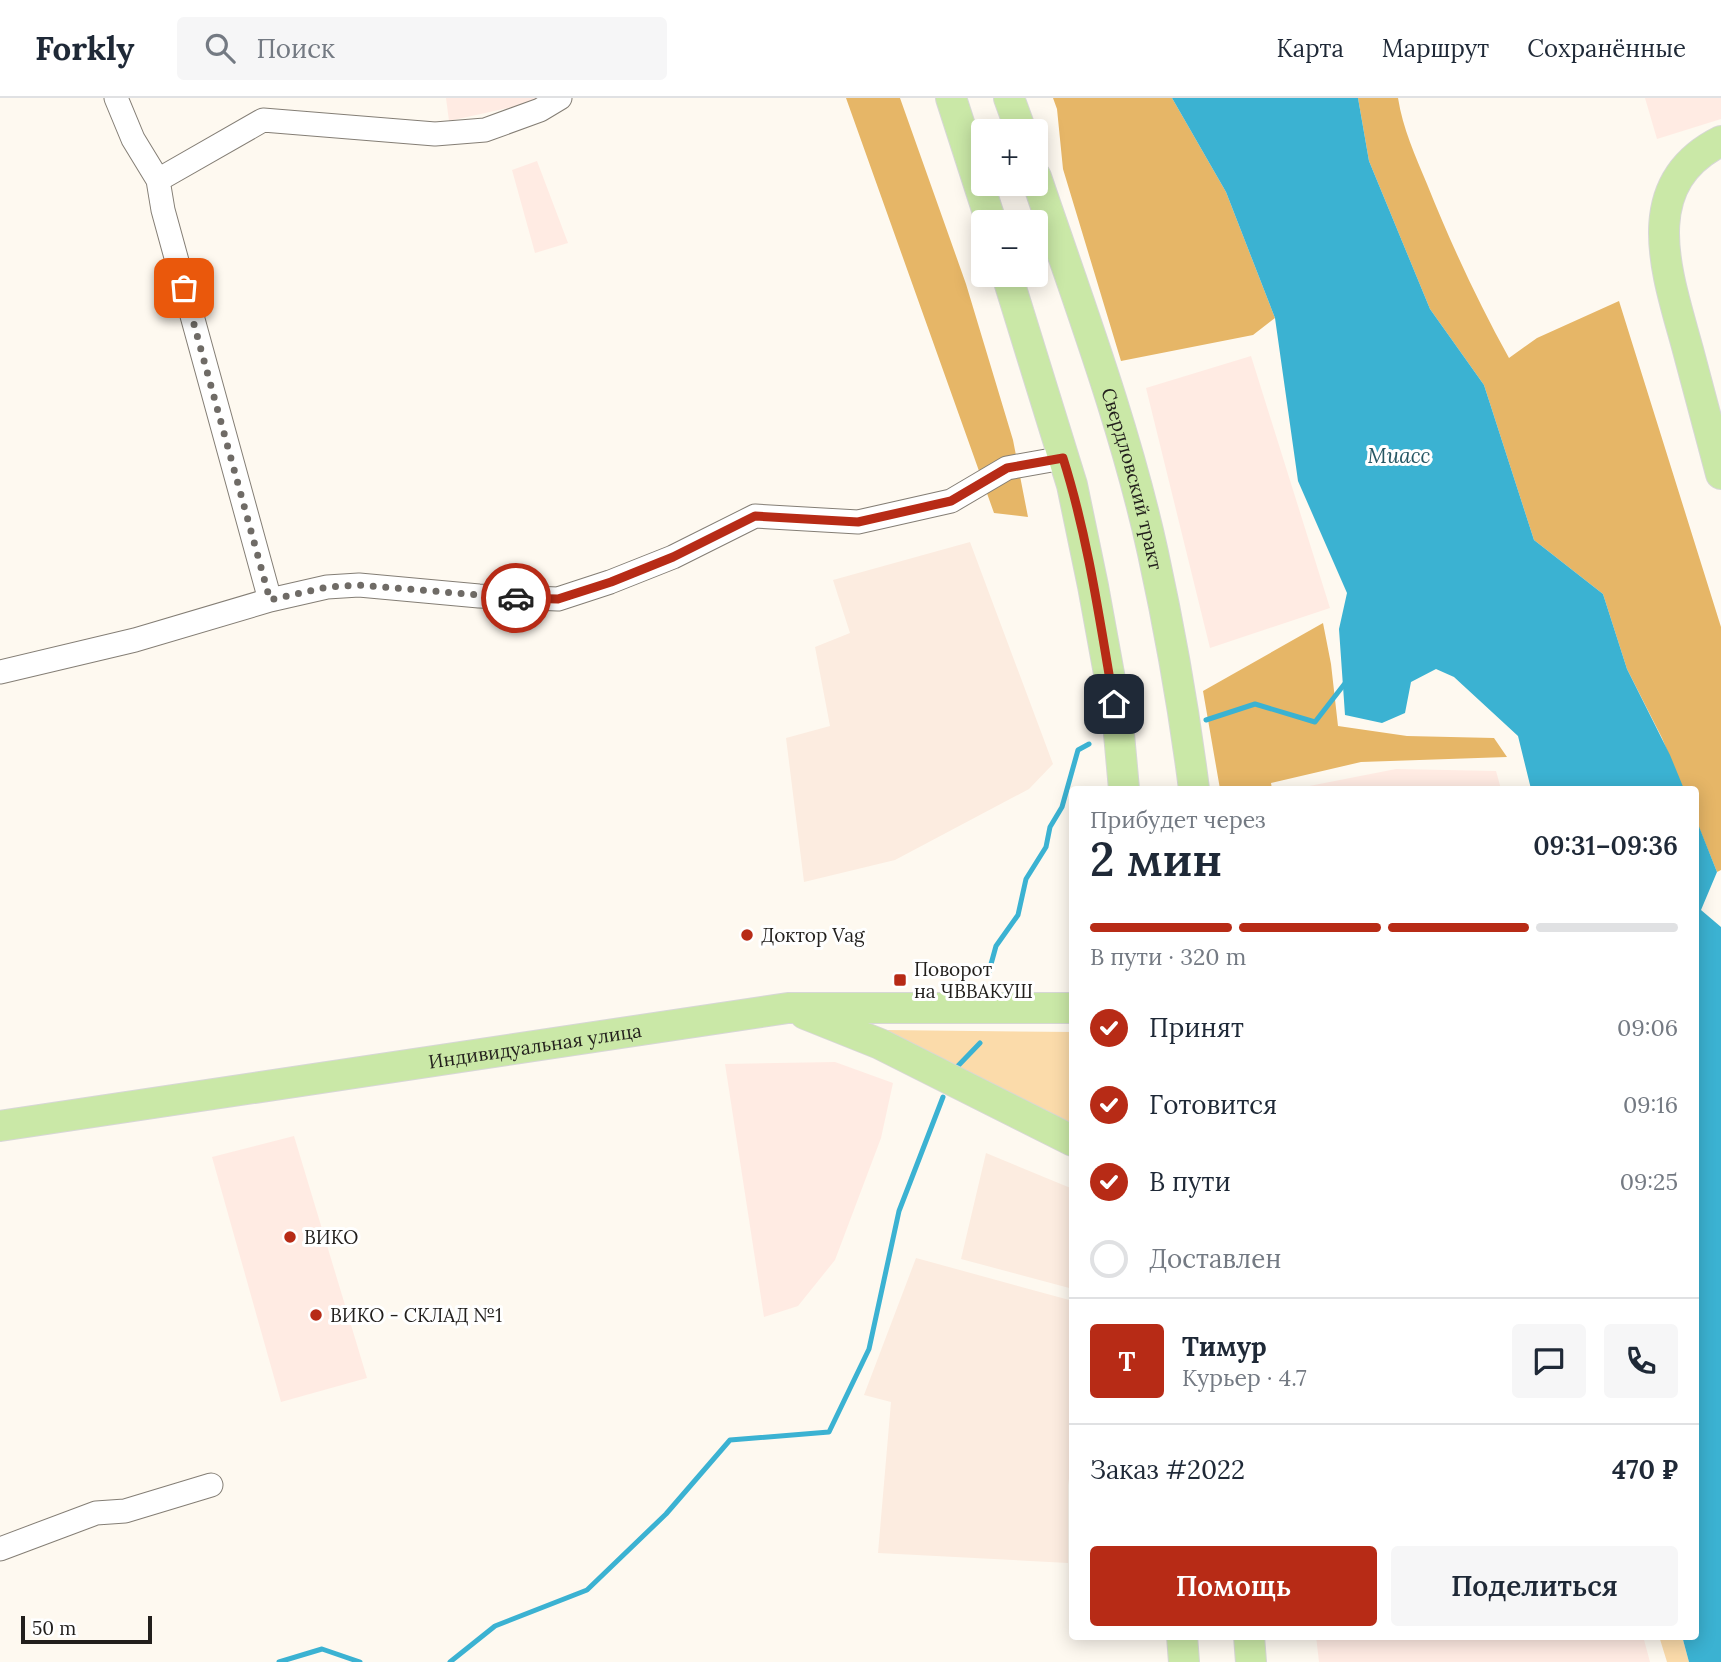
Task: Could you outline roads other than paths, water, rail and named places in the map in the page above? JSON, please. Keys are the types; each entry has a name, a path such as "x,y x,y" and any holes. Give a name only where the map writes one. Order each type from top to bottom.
{"main road":[{"path":"951,98 987,210"},
{"path":"1009,98 1017,119"},
{"path":"1721,141 1696,155 1679,174 1669,200 1664,226 1665,265 1721,474"},
{"name":"Свердловский тракт","path":"1043,196 1105,378 1153,552 1184,713 1194,786"},
{"path":"1011,287 1072,485 1118,723 1124,786"},
{"path":"788,1008 880,1044 1069,1139"},
{"name":"Индивидуальная улица","path":"0,1126 788,1008 1069,1008"},
{"path":"1182,1640 1184,1662"},
{"path":"1249,1640 1251,1662"}],"street":[{"path":"116,98 133,139 158,180 163,210 270,600"},
{"path":"158,180 263,120 435,134 485,130 540,110 560,98"},
{"path":"0,672 135,640 270,600 327,587 359,585 479,596 558,599 611,582 673,557 755,516 858,522 951,501 1007,468 1063,458"},
{"path":"0,1549 96,1513 125,1511 211,1485"}],"water":[{"name":"Миасс","path":"1172,98 1358,98 1369,161 1430,309 1484,385 1534,540 1603,594 1627,669 1683,786 1530,786 1518,736 1454,677 1436,669 1411,682 1405,713 1382,723 1345,715 1339,629 1347,593 1298,481 1275,318 1226,192"},
{"path":"1699,827 1717,872 1701,910 1721,927 1721,1662 1689,1662 1683,1640 1699,1640"}],"waterway":[{"path":"1206,720 1255,704 1315,722 1346,682"},
{"path":"988,975 996,946 1018,915 1026,879 1046,847 1050,827 1062,807 1078,750 1089,744"},
{"path":"954,1070 980,1043"},
{"path":"450,1662 495,1626 587,1590 666,1514 730,1440 829,1432 869,1349 899,1211 943,1097"},
{"path":"279,1662 322,1649 360,1662"}],"place":[{"name":"Доктор Vag","path":"747,935"},
{"name":"Поворот на ЧВВАКУШ","path":"900,980"},
{"name":"ВИКО","path":"290,1237"},
{"name":"ВИКО - СКЛАД №1","path":"316,1315"}]}
